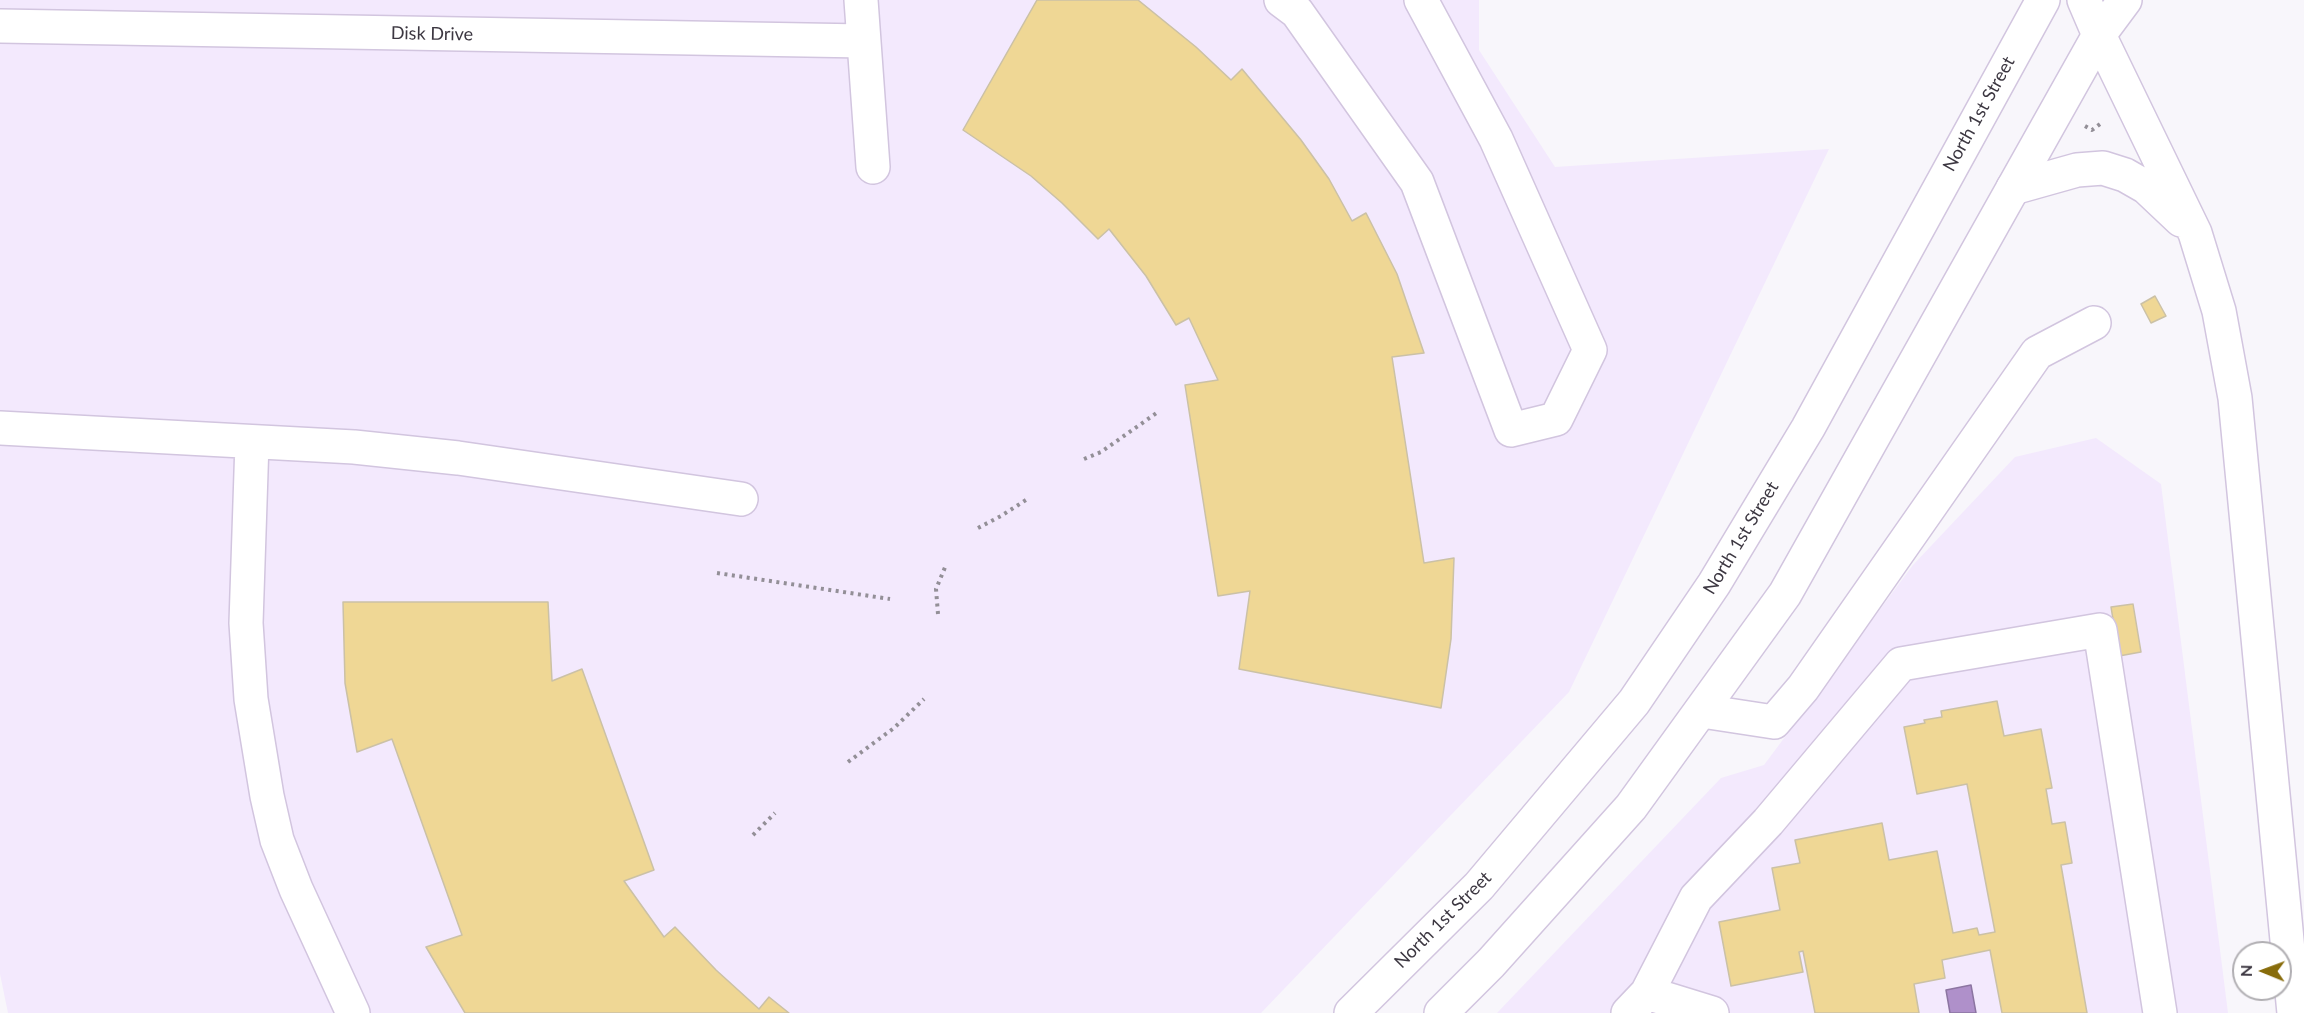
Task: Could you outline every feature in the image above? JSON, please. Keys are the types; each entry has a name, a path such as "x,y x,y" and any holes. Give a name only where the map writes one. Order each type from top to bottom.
{"main road":[{"path":"861,0 873,167"},
{"path":"1281,0 1297,12 1417,182 1511,430 1556,419 1590,350 1496,139 1421,0"},
{"name":"North 1st Street","path":"1351,1013 1479,886 1634,702 1701,604 1808,428 2043,0"},
{"path":"2084,0 2195,233 2219,310 2235,398 2294,1013"},
{"path":"1441,1013 1491,963 1631,807 1785,594 2099,35 2125,0"},
{"name":"Disk Drive","path":"0,26 864,41"},
{"path":"2013,188 2077,170 2103,168 2125,175 2146,187 2195,233"},
{"path":"1702,711 1774,722 1803,687 2037,353 2094,323"},
{"path":"0,428 354,447 458,458 741,499"},
{"path":"252,442 246,623 250,699 267,796 277,840 296,889 353,1013"},
{"path":"1712,1013 1637,1003 1696,898 1768,822 1901,664 2100,630 2160,1013"}],"path":[{"path":"2082,124 2092,130 2100,124"},
{"path":"1084,459 1101,452 1158,412"},
{"path":"978,528 1029,498"},
{"path":"938,614 936,589 946,565"},
{"path":"717,573 890,599"},
{"path":"848,762 894,728 924,699"},
{"path":"753,835 775,813"}],"shaded area":[{"path":"0,0 1479,0 1479,50 1555,167 1829,149 1569,692 1261,1013 8,1013 0,974"},
{"path":"2096,438 2161,484 2228,1013 1497,1013 1721,778 1764,765 1913,565 2015,457"},
{"path":"1971,985 1976,1013 1950,1013 1946,990"}],"building":[{"path":"1037,0 1138,0 1196,47 1231,80 1242,69 1301,140 1329,179 1352,221 1366,213 1397,274 1424,353 1392,357 1424,563 1454,558 1451,639 1441,708 1239,669 1250,591 1218,596 1185,385 1218,380 1189,318 1176,325 1146,276 1109,229 1098,239 1031,176 963,130"},
{"path":"2155,296 2166,316 2151,323 2141,304"},
{"path":"343,602 548,602 552,681 582,669 654,870 624,881 664,937 675,927 716,970 759,1009 769,997 789,1013 465,1013 426,947 462,935 392,739 357,752 345,683"},
{"path":"2133,604 2141,652 2119,656 2111,607"},
{"path":"1997,701 2004,736 2041,729 2052,788 2046,789 2052,824 2065,822 2072,863 2061,865 2087,1013 2002,1013 1990,950 1942,960 1945,978 1914,984 1919,1013 1815,1013 1803,951 1799,952 1803,972 1731,986 1719,922 1780,910 1772,868 1800,863 1795,840 1882,823 1889,860 1937,851 1953,933 1977,928 1979,935 1995,932 1967,784 1917,794 1904,727 1942,717 1941,711"}]}
